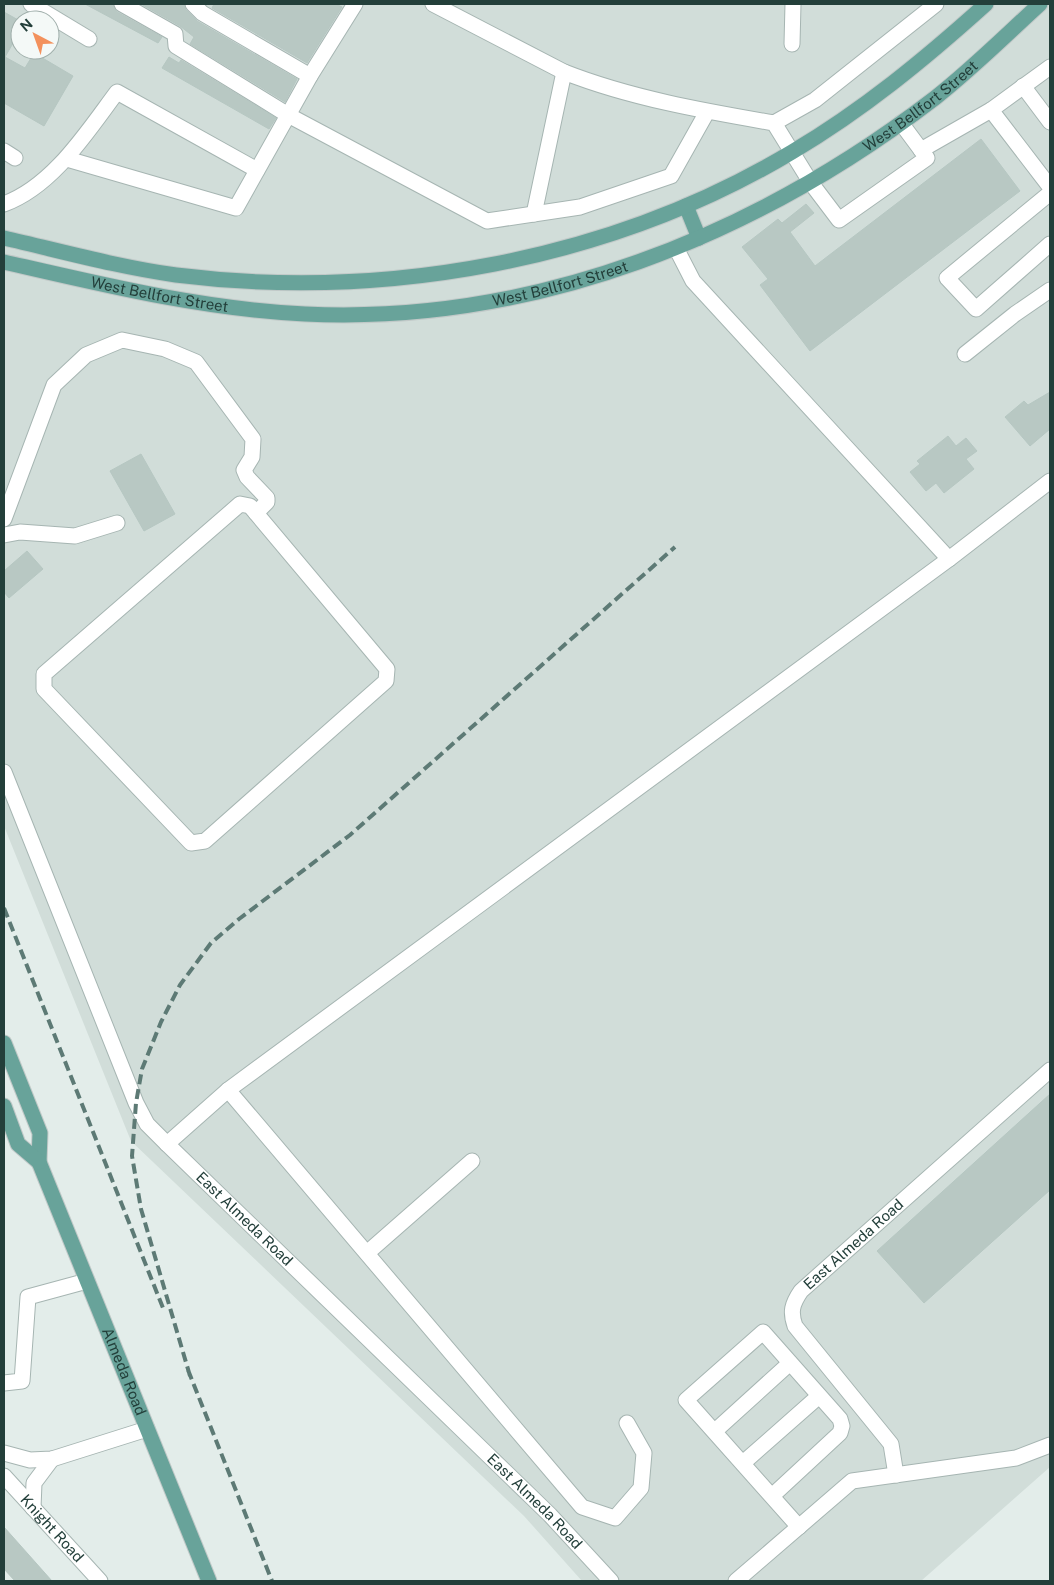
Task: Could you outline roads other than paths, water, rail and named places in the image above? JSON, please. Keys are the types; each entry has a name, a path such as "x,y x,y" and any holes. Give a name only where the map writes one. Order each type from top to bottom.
{"main road":[{"name":"West Bellfort Street","path":"4,238 130,268 177,275 254,281 338,282 400,278 468,269 531,256 618,231 686,206 791,152 895,83 986,4"},
{"name":"West Bellfort Street","path":"4,262 125,290 183,301 253,310 306,314 406,312 454,307 546,289 614,270 676,248 747,217 811,183 901,123 937,96 1040,4"},
{"path":"686,206 699,238"},
{"name":"Almeda Road","path":"4,1043 40,1133 40,1162 209,1581"},
{"name":"Almeda Road","path":"4,1106 18,1144 40,1162"}],"street":[{"path":"31,4 89,39"},
{"path":"122,4 175,34 176,46 288,115 487,221 580,207 671,176 707,112"},
{"path":"193,4 202,13 310,76"},
{"path":"67,159 236,208 310,76 355,4"},
{"path":"433,4 564,72 592,83 707,112 774,123 816,100 936,4"},
{"path":"792,44 793,4"},
{"path":"921,150 991,110 1050,66"},
{"path":"534,214 564,72"},
{"path":"1023,86 1050,122"},
{"path":"4,204 35,185 67,159 117,92 257,170"},
{"path":"991,110 1050,187"},
{"path":"774,123 811,183 839,220 927,158 901,123"},
{"path":"1050,193 947,278 976,309 1050,244"},
{"path":"676,248 692,281 949,559"},
{"path":"965,354 1015,314 1050,290"},
{"path":"4,519 54,386 86,354 122,340 165,349 196,362 253,439 252,457 244,470 247,477 267,498 267,502 256,513"},
{"path":"167,1144 228,1090 949,559 1050,481"},
{"path":"240,504 250,506 256,513 387,669 386,681 205,841 191,843 44,688 44,674 240,504"},
{"path":"4,535 20,532 75,536 117,523"},
{"name":"East Almeda Road","path":"4,772 136,1103 147,1124 550,1515 611,1581"},
{"name":"East Almeda Road","path":"896,1475 891,1444 795,1326 791,1316 793,1302 801,1291 1050,1070"},
{"path":"228,1090 582,1507 615,1518 641,1488 644,1452 627,1422"},
{"path":"367,1253 472,1161"},
{"path":"4,1383 22,1381 28,1297 87,1281"},
{"path":"772,1496 840,1433 842,1426 840,1419 763,1332 686,1400 799,1527"},
{"path":"715,1431 790,1363"},
{"path":"743,1463 819,1396"},
{"path":"4,1453 30,1460 52,1459 147,1429"},
{"path":"736,1581 852,1481 1016,1458 1050,1444"},
{"path":"33,1508 34,1482 52,1459"},
{"name":"Knight Road","path":"4,1476 100,1581"}],"railway":[{"path":"190,1376 141,1209 132,1156 136,1103 142,1069 161,1022 180,985 211,943 239,919 350,835 675,547"},
{"path":"4,908 163,1308"},
{"path":"188,1370 272,1581"}]}
